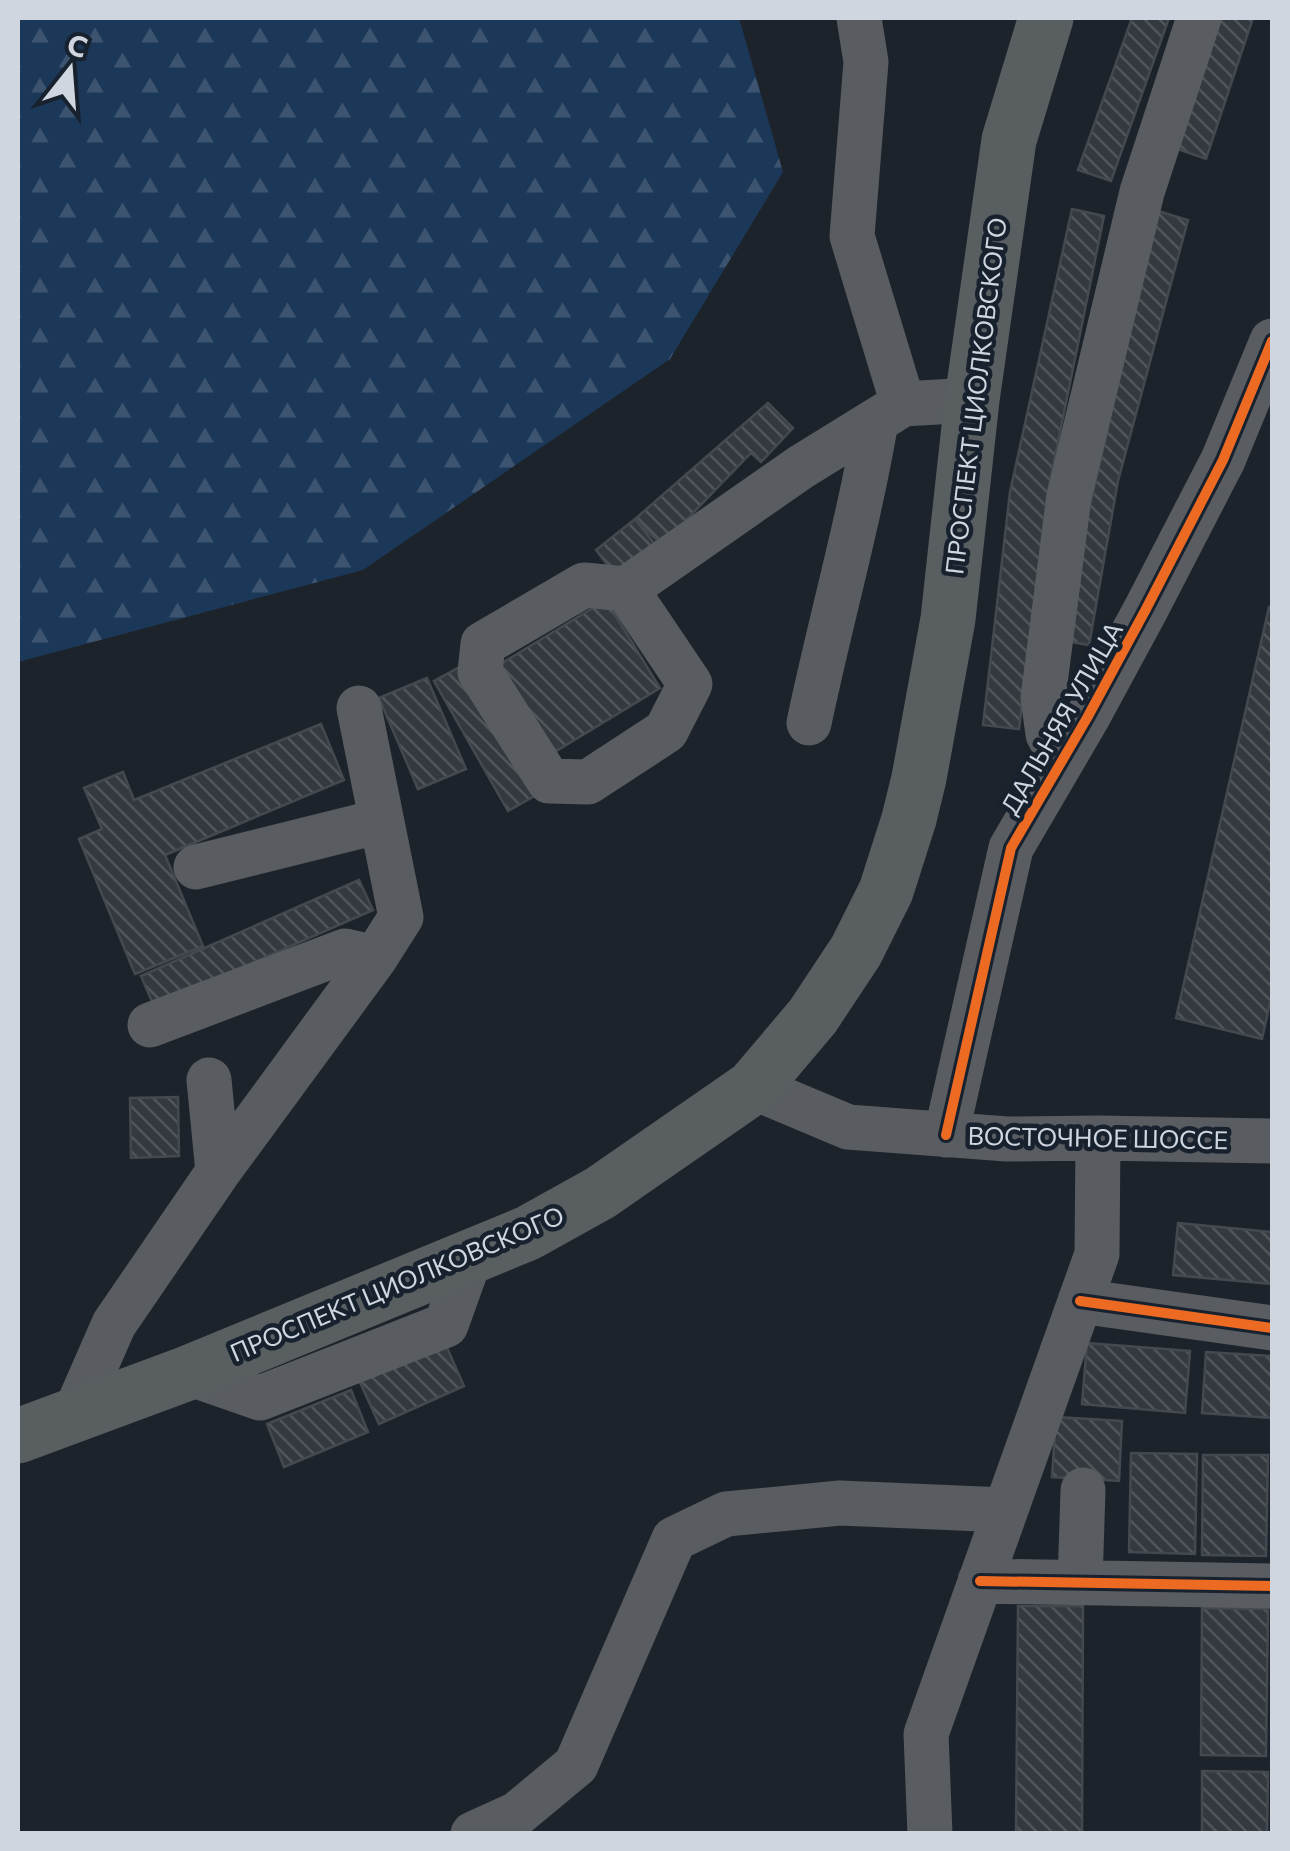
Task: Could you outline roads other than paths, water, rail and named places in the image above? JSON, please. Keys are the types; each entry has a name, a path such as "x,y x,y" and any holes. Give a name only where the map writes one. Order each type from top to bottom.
{"main road":[{"name":"ПРОСПЕКТ ЦИОЛКОВСКОГО","path":"18,1436 188,1373 528,1234 600,1194 753,1087 813,1016 856,951 886,891 910,819 948,619 972,400 1009,140 1046,18"}],"street":[{"path":"809,723 866,482 890,412 852,236 866,62 860,18"},
{"path":"1062,760 1048,734 1044,698 1069,496 1142,192 1200,18"},
{"name":"ДАЛЬНЯЯ УЛИЦА","path":"946,1135 1011,848 1146,609 1223,460 1272,341"},
{"path":"626,589 690,684 666,731 588,782 549,781 480,672 483,644 584,584 626,589 801,467 890,412 972,400"},
{"path":"75,1414 114,1324 401,917 359,708"},
{"path":"196,867 381,821"},
{"path":"150,1025 345,951 375,958"},
{"path":"210,1080 218,1172"},
{"name":"ВОСТОЧНОЕ ШОССЕ","path":"753,1087 848,1127 1007,1139 1272,1141"},
{"path":"930,1834 926,1734 1097,1254 1098,1138"},
{"path":"1080,1301 1272,1328"},
{"path":"1080,1583 1083,1490"},
{"path":"474,1834 517,1814 576,1765 674,1539 726,1514 840,1503 1006,1510"},
{"path":"980,1581 1272,1586"}]}
